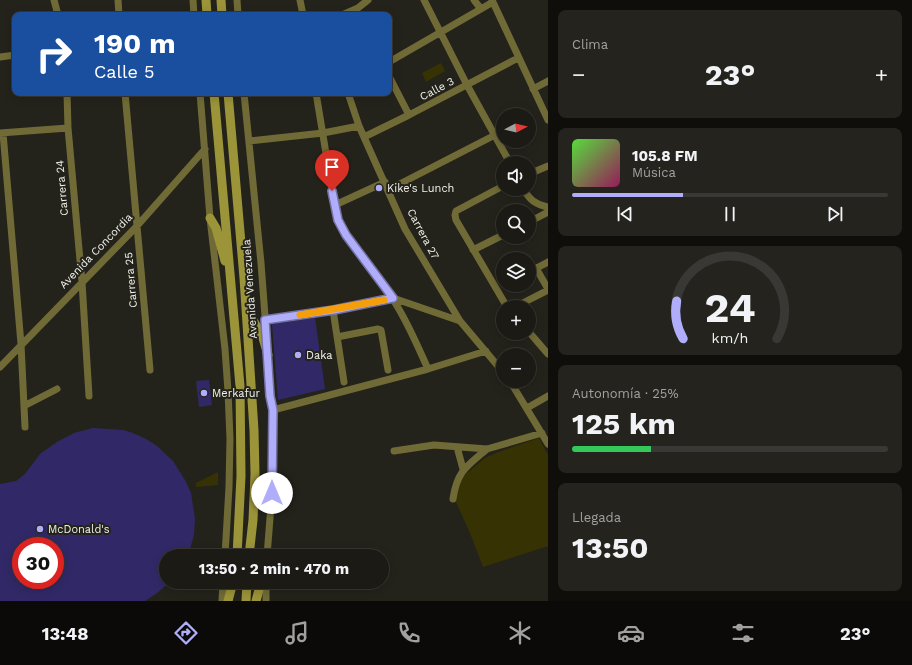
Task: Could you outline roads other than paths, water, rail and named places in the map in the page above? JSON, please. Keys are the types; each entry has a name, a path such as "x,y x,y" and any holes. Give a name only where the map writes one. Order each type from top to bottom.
{"street":[{"path":"54,0 57,12"},
{"path":"118,0 119,12"},
{"path":"193,0 194,12"},
{"path":"206,0 207,12"},
{"path":"221,0 222,12"},
{"path":"236,0 238,12"},
{"path":"300,0 302,12"},
{"path":"349,12 358,8 368,0"},
{"path":"424,0 467,85 506,156"},
{"path":"474,0 481,9"},
{"path":"392,60 441,33 493,1 518,58 548,120"},
{"path":"0,57 12,55"},
{"name":"Calle 3","path":"364,137 410,116 518,58"},
{"path":"533,89 548,81"},
{"path":"392,82 410,116"},
{"name":"Carrera 24","path":"67,96 68,128 82,282 89,396"},
{"name":"Carrera 25","path":"125,96 150,370"},
{"path":"200,96 210,218 225,349 228,396 229,487 225,549"},
{"name":"Avenida Venezuela","path":"214,96 240,386 242,431 237,549"},
{"name":"Avenida Venezuela","path":"228,96 252,383 255,474 253,520 250,549"},
{"name":"Avenida Venezuela","path":"244,96 268,355 270,396 273,410 272,493 268,549"},
{"path":"317,96 338,220 346,235 393,298 428,369"},
{"name":"Carrera 27","path":"349,96 359,126 406,229 460,321 496,363"},
{"path":"249,142 324,133 359,126"},
{"path":"25,427 21,344 1,133 68,128"},
{"path":"388,190 495,135"},
{"name":"Avenida Concordia","path":"0,367 137,226 205,149"},
{"path":"536,171 548,166"},
{"path":"335,205 385,182"},
{"path":"496,190 456,211 455,215 456,220 473,250 504,300"},
{"path":"528,196 536,204 548,208"},
{"path":"536,218 548,212"},
{"path":"210,218 216,228 231,283"},
{"path":"473,250 496,238"},
{"path":"529,300 548,290 536,268 548,262"},
{"path":"245,292 252,318 263,338 268,355"},
{"path":"265,320 334,310 393,298 460,321"},
{"path":"334,310 344,382"},
{"path":"337,337 378,329 382,330 388,370"},
{"path":"536,340 548,354"},
{"path":"273,410 428,369 486,351"},
{"path":"515,388 528,408 548,444"},
{"path":"24,406 58,389"},
{"path":"528,408 548,396"},
{"path":"394,451 434,445 487,449 542,433"},
{"path":"457,447 463,470"},
{"path":"453,499 455,485 463,470 487,449"},
{"path":"222,601 223,589"},
{"path":"228,601 232,589"},
{"path":"234,589 234,601"},
{"path":"246,601 247,589"},
{"path":"256,601 259,589"},
{"path":"266,589 266,601"}],"place":[{"name":"Kike's Lunch","path":"379,188"},
{"name":"Daka","path":"298,355"},
{"name":"Merkafur","path":"204,393"},
{"name":"McDonald's","path":"40,529"}]}
